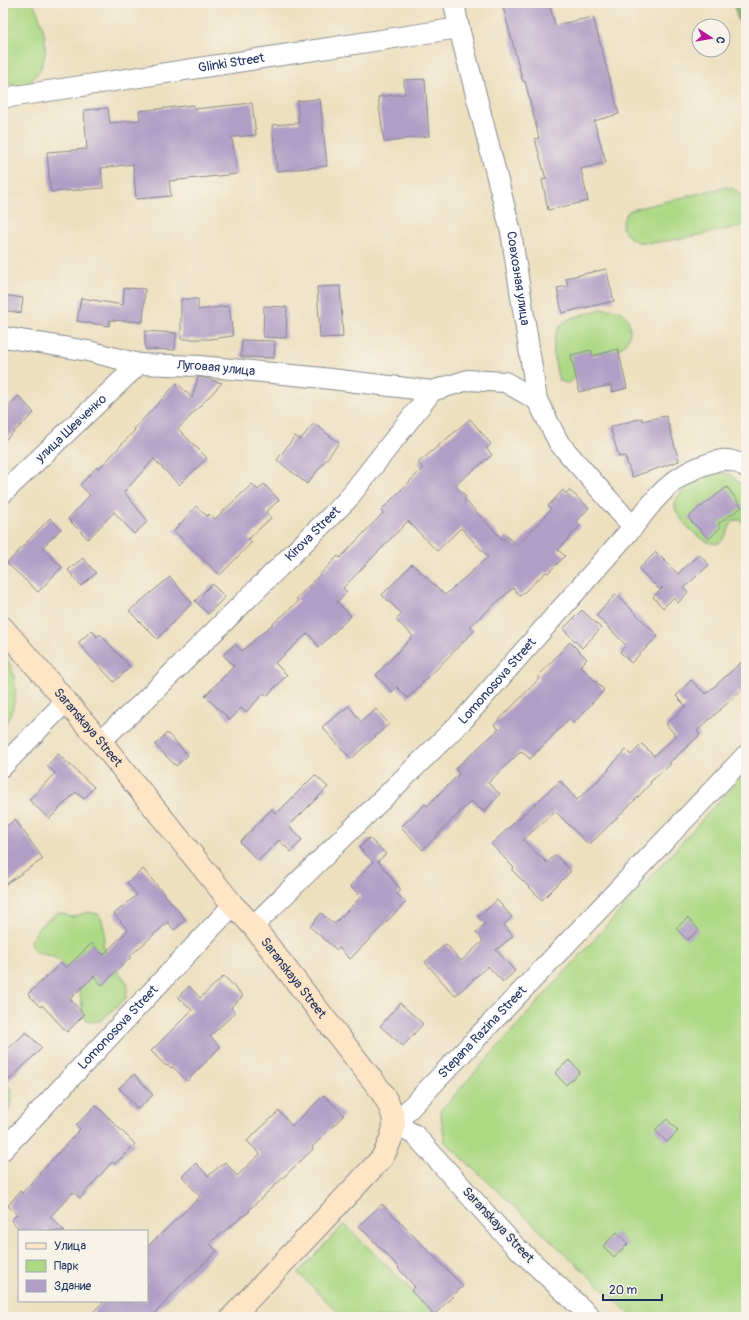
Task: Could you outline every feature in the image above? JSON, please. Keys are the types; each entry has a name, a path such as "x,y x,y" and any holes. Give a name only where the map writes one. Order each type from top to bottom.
{"street":[{"name":"Совхозная улица","path":"454,3 511,232 537,400 559,443 633,527"},
{"name":"Glinki Street","path":"3,98 459,28"},
{"name":"Луговая улица","path":"3,337 88,351 139,364 200,366 314,377 432,391"},
{"name":"улица Шевченко","path":"3,493 139,364"},
{"path":"432,391 468,380 505,382 537,400"},
{"name":"Kirova Street","path":"100,741 140,705 346,501 432,391"},
{"name":"Lomonosova Street","path":"253,926 464,719 633,527 654,500 680,476 698,467 723,460 741,464 746,467"},
{"name":"Saranskaya Street","path":"3,628 100,741 233,905 253,926 381,1092 390,1106 395,1124 415,1135 514,1245 591,1317"},
{"path":"3,766 66,701"},
{"name":"Stepana Razina Street","path":"232,1317 382,1158 391,1140 395,1124 746,755"},
{"name":"Lomonosova Street","path":"3,1150 233,905"}],"green space":[{"path":"3,3 33,3 45,36 46,47 41,68 25,87 12,85 3,80"},
{"path":"733,3 746,3 746,27 739,23"},
{"path":"725,187 736,191 743,200 746,213 744,225 685,238 643,243 635,241 631,238 622,227 625,215 631,210"},
{"path":"601,309 612,309 619,311 627,317 630,333 626,343 615,351 598,353 590,356 582,364 573,380 570,382 565,383 559,380 554,356 557,331 561,325 568,320"},
{"path":"721,471 732,476 746,489 746,523 740,520 734,520 721,541 713,544 699,537 685,525 676,511 675,506 678,497 696,479 711,472"},
{"path":"3,654 9,662 15,681 15,700 8,719 3,727"},
{"path":"746,771 746,1317 633,1317 445,1142 440,1111"},
{"path":"88,912 98,914 101,918 105,932 103,946 120,974 127,982 128,987 126,998 100,1021 89,1022 83,1013 79,988 69,970 54,957 34,951 31,947 30,941 41,925 57,913 62,913 72,917"},
{"path":"3,1080 10,1090 12,1100 3,1121"},
{"path":"344,1224 439,1317 343,1317 298,1273"}],"building":[{"path":"520,3 549,3 555,25 593,17 619,114 594,121 606,162 581,169 588,201 548,210 542,180 546,179 535,139 539,138 525,81 523,82 503,7"},
{"path":"425,79 429,136 384,142 378,97 405,94 404,80"},
{"path":"320,99 327,166 277,171 272,125 299,123 297,101"},
{"path":"252,103 256,135 232,137 237,174 169,181 171,196 136,199 133,164 101,168 103,188 51,192 47,152 87,149 84,110 108,108 110,123 140,120 139,111 194,105 194,109"},
{"path":"606,269 614,301 562,313 557,288 568,286 566,278"},
{"path":"340,286 343,337 320,338 317,287"},
{"path":"124,288 145,289 143,322 110,320 109,326 77,321 81,298 123,305"},
{"path":"3,295 23,298 21,313 3,310"},
{"path":"181,299 198,299 198,310 229,306 233,336 211,339 181,339"},
{"path":"264,306 287,307 286,338 263,337"},
{"path":"145,331 176,333 175,350 145,349"},
{"path":"242,340 275,341 274,358 241,357"},
{"path":"618,349 627,388 612,392 611,385 579,392 571,355 591,350 593,356"},
{"path":"198,377 222,383 178,429 207,458 179,485 154,459 124,492 148,521 134,534 114,512 88,539 68,519 90,495 80,485 97,467 99,469 177,383 192,398"},
{"path":"19,396 34,413 3,442 3,411"},
{"path":"666,416 679,461 632,477 625,456 619,457 610,427 642,418 642,421"},
{"path":"470,419 491,444 486,448 492,455 455,485 466,497 464,499 503,540 507,536 517,546 551,509 548,506 563,490 566,494 569,490 589,508 576,522 580,526 558,550 565,556 548,573 546,572 520,596 513,588 470,626 474,631 408,698 397,687 392,692 376,675 413,636 396,620 402,614 382,595 412,564 445,595 488,557 461,528 437,551 408,521 343,588 347,592 337,602 351,616 319,647 308,633 275,663 287,675 267,696 264,693 246,712 241,708 230,720 205,696 234,666 223,655 235,644 242,651 299,601 296,599 338,556 340,558 383,513 381,510 423,468 418,463"},
{"path":"314,423 339,443 307,484 277,460 295,436 300,440"},
{"path":"252,484 258,490 264,484 279,500 266,512 271,518 248,539 252,542 220,575 174,531 196,506 207,516 209,514 215,519"},
{"path":"727,487 742,507 718,524 721,527 709,539 688,518 700,506 701,507"},
{"path":"50,518 61,529 42,548 62,567 38,592 7,563"},
{"path":"656,552 678,574 699,554 709,565 684,588 688,592 678,603 673,598 663,608 653,597 663,588 662,587 660,590 639,569"},
{"path":"83,558 96,573 81,586 68,570"},
{"path":"170,577 192,603 157,639 129,611"},
{"path":"212,584 225,597 208,614 195,601"},
{"path":"616,594 658,636 631,663 620,652 626,645 596,615"},
{"path":"582,610 601,628 582,648 563,629"},
{"path":"92,630 97,637 100,634 130,667 114,682 78,643"},
{"path":"570,642 587,659 580,666 604,690 574,723 569,719 530,759 521,751 488,783 500,794 484,812 471,801 423,850 401,827 425,804 427,806 459,774 455,769 499,729 494,725 540,678 538,676"},
{"path":"746,658 746,686 697,731 700,735 669,763 671,764 650,782 651,783 637,798 589,845 555,811 523,840 547,863 555,855 571,871 542,900 512,870 514,868 491,844 560,781 577,800 609,770 608,769 626,750 631,755 642,744 654,756 676,736 666,724 686,706 676,696 691,680 706,694"},
{"path":"349,706 361,722 376,709 389,724 351,759 322,727"},
{"path":"167,733 188,755 176,766 155,745"},
{"path":"58,754 94,787 84,799 76,792 49,819 29,800 55,773 47,766"},
{"path":"315,775 328,787 289,826 302,840 291,852 279,840 258,861 240,842 272,809 276,814"},
{"path":"15,819 43,859 3,886 3,830"},
{"path":"369,838 386,854 378,861 401,890 397,894 406,902 350,959 339,948 337,950 310,927 321,913 334,924 361,897 350,886 373,862 359,848"},
{"path":"143,869 186,920 174,930 168,922 130,956 131,957 102,985 94,976 70,999 84,1015 67,1032 42,1005 40,1007 28,994 61,963 66,968 92,943 103,955 128,930 114,914 137,895 127,883"},
{"path":"497,900 512,917 504,925 513,936 496,950 515,971 503,982 488,966 455,996 425,962 446,944 461,961 483,941 476,932 485,924 478,917"},
{"path":"688,918 699,930 687,940 676,928"},
{"path":"224,976 243,996 231,1007 235,1013 210,1036 220,1047 187,1081 173,1067 171,1068 168,1065 166,1066 151,1051 192,1010 178,997 189,986 200,998"},
{"path":"400,1003 423,1024 403,1046 380,1026"},
{"path":"26,1032 42,1048 3,1086 3,1054"},
{"path":"569,1060 580,1072 566,1085 555,1073"},
{"path":"134,1074 153,1095 138,1109 119,1088"},
{"path":"324,1095 344,1115 312,1147 313,1149 249,1210 250,1211 209,1243 217,1251 178,1288 152,1317 88,1317 103,1302 148,1302 148,1246 200,1197 182,1176 196,1163 208,1176 225,1162 237,1176 260,1154 247,1141 279,1111 292,1126"},
{"path":"96,1105 135,1144 115,1164 112,1162 80,1198 73,1192 50,1217 64,1230 21,1230 11,1221 17,1214 8,1206 20,1191 22,1193 80,1129 76,1125"},
{"path":"667,1119 678,1131 667,1142 655,1130"},
{"path":"382,1204 463,1286 434,1315 411,1291 415,1287 398,1268 399,1267 359,1226"},
{"path":"617,1232 628,1244 614,1257 603,1246"}]}
